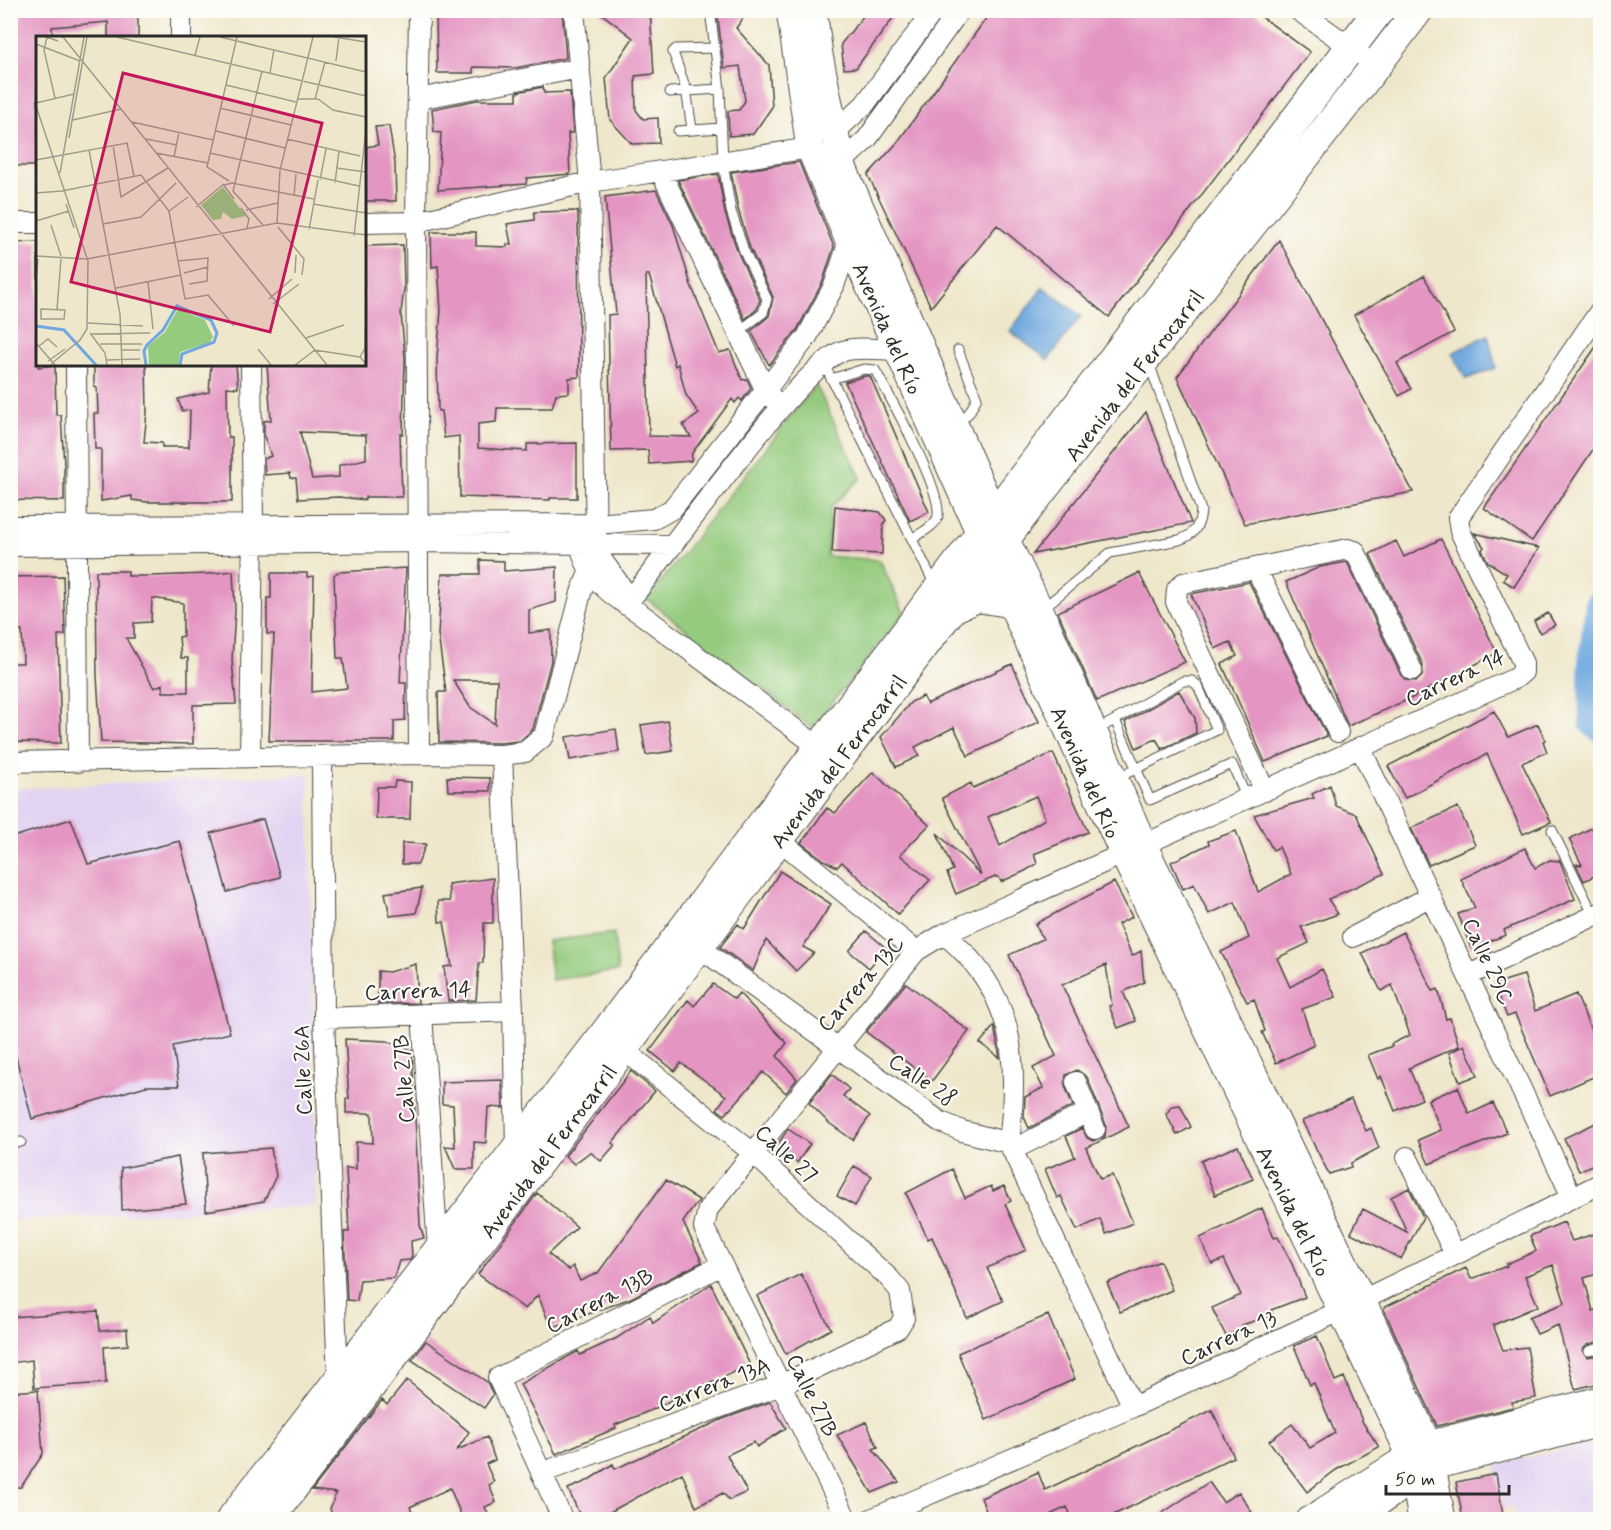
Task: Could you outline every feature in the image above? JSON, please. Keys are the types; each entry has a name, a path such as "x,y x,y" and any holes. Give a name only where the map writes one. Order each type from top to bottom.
{"main road":[{"name":"Avenida del Río","path":"790,10 849,241 898,350 992,537 1040,610 1104,726 1125,774 1134,851"},
{"name":"Avenida del Río","path":"813,10 822,141 841,163 955,424 992,537 1009,602 1134,851 1352,1305 1422,1461 1442,1520"},
{"name":"Avenida del Ferrocarril","path":"279,1514 614,1042 992,537 1351,47 1396,15"},
{"name":"Avenida del Ferrocarril","path":"992,537 1147,358 1376,66 1396,15"},
{"path":"945,599 977,597 1009,602"},
{"name":"Avenida del Ferrocarril","path":"231,1520 516,1148 699,948 778,839 828,754"},
{"path":"1310,1520 1422,1461 1600,1400"},
{"path":"1351,1520 1422,1461 1600,1423"},
{"name":"Avenida del Río","path":"1422,1461 1422,1520"}],"street":[{"path":"181,10 181,36"},
{"path":"419,754 416,222 420,10"},
{"path":"10,762 419,754 502,755 525,752 544,736 589,572 590,182 574,10"},
{"path":"366,223 416,222 590,182 723,163 822,141 866,104 934,10"},
{"path":"841,163 867,139 960,10"},
{"path":"1298,10 1376,66"},
{"path":"418,99 580,68"},
{"path":"661,172 766,391 781,409"},
{"path":"10,223 36,223"},
{"path":"588,533 654,519 672,509 807,337 834,286 849,241"},
{"name":"Carrera 14","path":"1134,851 1516,678 1523,672 1523,663 1460,531 1458,518 1600,311"},
{"path":"628,602 781,409 827,370 843,351 898,350"},
{"path":"76,366 78,762"},
{"path":"250,757 253,544 251,366"},
{"path":"10,526 253,523 419,534"},
{"path":"588,533 628,602"},
{"path":"10,546 253,544 419,534 588,533 673,545"},
{"path":"1265,790 1176,602 1177,589 1183,583 1348,549 1354,551 1412,670"},
{"path":"1255,567 1338,732"},
{"path":"589,572 612,596 628,602 828,754"},
{"name":"Calle 29C","path":"1360,747 1572,1197"},
{"path":"502,755 513,1011 516,1148"},
{"name":"Calle 26A","path":"322,757 324,1018 338,1380"},
{"path":"778,839 916,951"},
{"name":"Carrera 13C","path":"704,1228 708,1209 836,1047 916,951 944,934 1134,851"},
{"path":"1353,938 1431,896"},
{"path":"1469,975 1597,915"},
{"path":"944,934 964,950 1000,1003 1010,1033 1015,1090 1010,1146 1133,1407"},
{"name":"Calle 28","path":"699,948 939,1121 1010,1146"},
{"name":"Carrera 14","path":"324,1018 513,1011"},
{"name":"Calle 27B","path":"422,1014 438,1249"},
{"name":"Calle 27","path":"614,1042 753,1153 889,1278 900,1292 904,1307 904,1318 898,1328"},
{"path":"1010,1146 1091,1121 1076,1082"},
{"path":"1407,1157 1455,1254"},
{"name":"Carrera 13","path":"869,1520 1133,1407 1352,1305 1600,1184"},
{"name":"Calle 27B","path":"704,1228 847,1520"},
{"name":"Carrera 13B","path":"542,1473 498,1378 722,1264"},
{"name":"Carrera 13A","path":"542,1473 781,1385 898,1328"},
{"path":"542,1473 562,1520"},
{"path":"263,1479 279,1514"}],"lane":[{"path":"699,10 710,14 720,89 723,163 734,220 744,250 767,299 763,313 738,332"},
{"path":"692,129 686,90 673,52 676,49 715,48"},
{"path":"670,92 720,89"},
{"path":"678,131 722,128"},
{"path":"955,424 969,413 977,398 958,350"},
{"path":"1040,610 1110,553 1188,537 1200,519 1201,510 1147,358"},
{"path":"912,539 936,522 938,515 936,495 901,418 875,369 827,370 912,539 945,599"},
{"path":"1104,726 1183,681 1192,681 1198,686 1217,730 1125,774 1147,797 1156,800 1232,764 1247,799"},
{"path":"1552,830 1597,915"},
{"path":"1589,1351 1600,1348"}],"shaded area":[{"path":"309,774 316,1206 11,1220 10,789"},
{"path":"1589,1444 1600,1497 1600,1519 1537,1520 1536,1517 1515,1519 1513,1507 1504,1509 1495,1465"}],"green space":[{"path":"816,385 861,478 831,507 827,556 880,560 904,613 812,728 647,599"},
{"path":"614,933 618,971 552,980 547,941"}],"water":[{"path":"1043,287 1081,316 1048,360 1010,331"},
{"path":"1488,335 1496,368 1466,379 1452,353"}],"building":[{"path":"10,10 138,10 138,36 108,36 108,22 52,27 52,36 36,36 36,166 10,166"},
{"path":"454,10 454,13 479,13 562,10 566,58 515,68 473,67 473,73 437,73 436,11"},
{"path":"597,10 650,10 654,74 635,76 636,110 643,119 658,118 659,143 632,144 610,120 606,78 633,38"},
{"path":"717,10 749,10 736,28 769,65 772,107 753,134 729,136 728,111 739,110 745,101 740,66 724,68"},
{"path":"868,10 899,10 856,68 844,69 841,44"},
{"path":"992,10 1252,10 1310,52 1109,317 997,225 931,307 868,175 897,143"},
{"path":"543,87 544,93 570,92 573,133 568,133 570,174 527,178 526,184 438,190 441,133 434,132 432,109 477,100 517,100 517,92"},
{"path":"389,126 395,164 396,201 366,201 366,147 378,145 375,127"},
{"path":"799,162 834,247 823,281 797,330 769,365 751,331 769,316 773,297 750,248 738,209 731,172"},
{"path":"718,174 725,213 738,253 760,300 757,309 745,319 678,180"},
{"path":"656,190 673,225 691,285 719,353 730,350 742,380 747,379 751,388 742,401 739,398 735,403 732,399 692,453 691,461 649,464 648,450 611,451 608,315 616,314 605,197","holes":["646,275 649,275 675,366 678,364 686,395 699,414 683,425 691,437 649,436"]},
{"path":"578,211 579,377 569,378 569,393 556,394 552,408 497,408 496,422 478,424 478,448 527,451 527,444 577,443 577,498 550,498 550,500 460,497 459,436 444,438 441,411 438,411 437,358 441,310 438,266 432,267 431,232 476,232 476,246 507,247 507,244 511,244 507,224 534,220 534,212"},
{"path":"1279,240 1413,492 1245,524 1177,377"},
{"path":"36,242 36,366 55,366 56,415 61,415 64,501 10,500 10,243"},
{"path":"403,245 404,288 401,313 405,358 403,434 400,434 402,497 365,497 365,500 339,497 298,499 296,478 291,478 290,473 265,475 264,459 271,456 264,436 264,421 271,420 267,366 366,366 366,246","holes":["300,432 366,435 366,459 339,465 339,477 312,479"]},
{"path":"1424,276 1454,332 1397,363 1411,389 1399,396 1354,315"},
{"path":"1600,341 1600,439 1532,541 1484,508"},
{"path":"94,366 146,366 147,412 144,442 162,443 162,447 189,447 190,410 182,411 178,399 209,392 211,366 236,366 238,388 227,387 228,437 232,437 232,502 147,502 132,500 132,496 101,501 101,449 95,449 94,413 98,413 97,387 94,387"},
{"path":"870,376 929,512 910,521 845,382"},
{"path":"1146,412 1191,523 1033,554"},
{"path":"835,506 880,512 886,520 883,524 882,554 832,552"},
{"path":"1474,533 1539,548 1514,587 1503,580 1507,574 1488,562 1482,550 1484,547"},
{"path":"1441,539 1497,653 1414,697 1348,726 1286,582 1320,567 1347,562 1401,675 1406,680 1417,681 1422,676 1423,665 1370,554 1396,541 1404,557"},
{"path":"480,560 504,561 504,571 557,567 556,602 529,610 529,633 551,630 551,661 533,729 520,741 439,742 438,692 446,692 438,634 442,574 480,574","holes":["453,680 497,680 495,724 470,707"]},
{"path":"406,568 400,683 406,683 405,720 394,721 394,741 269,741 274,634 267,634 267,598 271,598 271,573 307,573 307,577 314,576 312,692 347,688 343,658 337,658 334,575 338,572"},
{"path":"96,571 128,571 128,576 150,576 233,571 235,610 232,660 236,704 193,705 193,744 101,742 97,675","holes":["152,598 183,603 183,636 179,637 181,658 188,658 188,692 163,692 163,684 154,688 126,638 134,638 134,623 151,622"]},
{"path":"1139,573 1185,662 1097,701 1058,612"},
{"path":"63,576 65,635 58,635 61,743 10,742 10,663 23,663 22,631 10,631 10,577"},
{"path":"1249,582 1327,736 1265,762 1222,664 1237,656 1230,642 1215,649 1191,594"},
{"path":"1548,613 1555,625 1540,633 1534,621"},
{"path":"1012,664 1039,722 968,756 954,727 915,747 919,756 896,767 881,737 911,702 923,696 927,704"},
{"path":"1179,691 1195,718 1196,733 1162,749 1156,739 1136,748 1125,722"},
{"path":"1494,711 1508,737 1538,724 1545,740 1543,741 1547,752 1522,763 1551,822 1523,834 1487,754 1405,798 1388,766"},
{"path":"668,721 673,751 646,755 641,725"},
{"path":"616,729 619,752 570,760 566,737"},
{"path":"1053,753 1088,832 1034,854 1037,864 1025,871 1001,882 999,877 995,877 956,894 947,873 953,870 937,833 981,875 942,798 971,783 973,788","holes":["1036,796 1045,819 1000,846 988,817"]},
{"path":"873,772 929,825 900,855 930,880 898,914 842,862 837,867 801,843 827,808 835,813"},
{"path":"447,777 490,778 490,791 448,791"},
{"path":"395,781 411,782 410,819 376,819 377,787 394,787"},
{"path":"1330,785 1336,806 1356,814 1384,874 1328,899 1338,914 1301,927 1309,943 1277,958 1290,987 1322,969 1336,997 1302,1009 1314,1045 1276,1063 1262,1032 1265,1031 1254,999 1247,1002 1221,952 1249,938 1235,902 1209,914 1194,884 1183,889 1171,862 1209,844 1208,841 1236,831 1258,892 1291,874 1279,847 1273,850 1254,815 1314,798 1312,794"},
{"path":"1458,807 1475,845 1429,865 1411,828"},
{"path":"71,819 88,864 180,841 230,1033 173,1046 179,1086 146,1086 32,1119 10,1034 10,838"},
{"path":"263,819 280,877 227,892 211,833"},
{"path":"1600,824 1600,873 1584,881 1576,864 1582,865 1569,839"},
{"path":"402,843 426,844 418,864 402,864"},
{"path":"1525,848 1535,868 1550,860 1560,861 1575,899 1504,930 1506,935 1471,948 1458,914 1475,908 1461,879"},
{"path":"780,871 831,904 803,947 814,953 796,971 766,940 753,971 720,947 738,924 744,929"},
{"path":"493,878 493,923 484,923 483,963 479,963 476,1000 448,1001 444,967 452,966 444,922 439,922 438,901 450,901 448,884"},
{"path":"1114,882 1132,917 1118,924 1132,956 1141,951 1144,982 1123,992 1136,1021 1118,1028 1109,1006 1112,1005 1106,965 1062,985 1129,1127 1086,1148 1100,1179 1112,1175 1133,1223 1106,1234 1100,1219 1077,1230 1061,1196 1057,1198 1045,1169 1075,1157 1066,1136 1082,1128 1087,1138 1093,1141 1105,1136 1106,1125 1087,1077 1077,1070 1066,1075 1065,1086 1073,1106 1029,1128 1024,1117 1025,1097 1043,1088 1033,1068 1056,1056 1009,955 1043,939 1035,924"},
{"path":"422,888 416,913 390,916 385,893"},
{"path":"866,931 886,948 869,968 849,951"},
{"path":"1403,932 1433,991 1438,989 1446,1019 1450,1018 1459,1046 1409,1068 1422,1099 1395,1111 1381,1076 1378,1079 1368,1055 1392,1046 1391,1044 1410,1035 1392,985 1381,991 1362,953"},
{"path":"416,964 418,1003 378,1004 378,971 389,972"},
{"path":"1524,975 1535,1011 1576,994 1600,1052 1600,1074 1550,1096 1515,1014 1507,1017 1494,984"},
{"path":"906,983 969,1031 932,1081 866,1032"},
{"path":"713,984 734,999 739,993 787,1043 777,1056 797,1079 786,1093 763,1072 725,1115 717,1109 726,1096 681,1063 675,1071 650,1051 688,1000 694,1006"},
{"path":"994,1026 995,1031 1000,1058 980,1043"},
{"path":"345,1039 387,1041 412,1050 420,1225 424,1238 411,1241 412,1256 410,1260 399,1261 394,1278 360,1280 357,1301 347,1300 344,1232 349,1232 346,1168 356,1169 356,1142 373,1143 372,1113 346,1113 346,1099 349,1099"},
{"path":"1464,1045 1478,1075 1460,1082 1449,1053"},
{"path":"631,1071 655,1091 612,1143 615,1145 601,1161 590,1152 574,1164 565,1156"},
{"path":"832,1074 849,1089 843,1096 870,1116 853,1140 829,1123 809,1103"},
{"path":"502,1080 503,1108 488,1107 486,1143 474,1142 474,1169 455,1169 445,1146 455,1147 453,1105 442,1104 442,1082"},
{"path":"1458,1087 1469,1114 1493,1103 1507,1133 1429,1164 1418,1140 1441,1130 1428,1100"},
{"path":"1351,1099 1366,1131 1371,1128 1379,1148 1351,1163 1351,1167 1329,1174 1302,1121"},
{"path":"1180,1105 1191,1127 1177,1135 1166,1114 1172,1106"},
{"path":"1600,1121 1600,1161 1579,1171 1564,1138"},
{"path":"788,1129 810,1144 797,1163 775,1148"},
{"path":"1238,1146 1253,1179 1215,1195 1201,1161"},
{"path":"271,1148 276,1176 264,1201 206,1211 203,1153"},
{"path":"178,1157 186,1204 122,1210 121,1168"},
{"path":"854,1166 872,1176 855,1206 837,1196"},
{"path":"952,1169 965,1198 991,1186 993,1191 1004,1186 1011,1201 1005,1204 1026,1250 987,1268 1003,1301 967,1318 932,1237 928,1239 906,1193"},
{"path":"666,1180 699,1200 683,1222 702,1262 631,1298 551,1328 538,1295 525,1309 478,1274 537,1193 577,1227 548,1254 569,1270 573,1266 580,1281 598,1273"},
{"path":"1409,1188 1423,1217 1401,1259 1351,1233 1363,1209 1407,1232 1391,1197"},
{"path":"1262,1208 1274,1238 1278,1237 1292,1264 1305,1297 1271,1310 1273,1315 1242,1325 1244,1328 1226,1336 1212,1308 1241,1295 1224,1259 1212,1264 1200,1238"},
{"path":"1564,1222 1572,1241 1600,1232 1600,1273 1584,1278 1593,1311 1600,1308 1600,1341 1587,1345 1582,1350 1587,1357 1600,1355 1600,1383 1575,1389 1558,1325 1537,1334 1529,1317 1565,1303 1553,1265 1525,1276 1538,1306 1493,1325 1503,1350 1527,1347 1536,1398 1512,1402 1513,1407 1437,1426 1384,1310 1385,1307 1466,1268 1471,1279 1507,1266 1506,1264 1536,1251 1530,1236"},
{"path":"1160,1261 1172,1290 1120,1312 1107,1283"},
{"path":"801,1274 831,1329 786,1354 757,1296"},
{"path":"711,1284 750,1365 689,1393 688,1391 654,1409 615,1425 616,1428 556,1454 520,1384 578,1351 580,1355 617,1338 650,1316 653,1323"},
{"path":"98,1311 100,1331 127,1329 128,1345 104,1347 106,1383 34,1388 32,1360 10,1363 10,1317"},
{"path":"1048,1315 1075,1379 986,1420 958,1353"},
{"path":"1317,1336 1335,1381 1344,1377 1363,1423 1379,1447 1336,1470 1307,1492 1269,1441 1292,1424 1310,1448 1335,1433 1314,1383 1310,1385 1294,1346"},
{"path":"426,1341 487,1382 493,1395 484,1408 412,1360"},
{"path":"407,1380 469,1432 457,1450 487,1437 495,1460 486,1464 494,1482 489,1485 496,1502 485,1507 491,1520 463,1520 450,1488 410,1507 415,1520 334,1520 330,1509 336,1493 312,1490 382,1400 387,1405"},
{"path":"38,1390 43,1454 21,1487 10,1488 10,1392"},
{"path":"770,1402 786,1428 757,1447 754,1442 727,1455 747,1492 729,1500 723,1493 696,1507 682,1473 608,1513 590,1520 582,1520 568,1489 587,1481 613,1464 615,1469 723,1419"},
{"path":"1212,1410 1234,1457 1103,1520 1073,1520 1067,1507 1039,1520 990,1520 981,1498 1038,1472 1045,1490"},
{"path":"866,1422 878,1447 873,1449 899,1482 872,1493 837,1435"},
{"path":"1496,1474 1504,1520 1463,1520 1456,1482"},
{"path":"1209,1482 1223,1502 1239,1492 1257,1520 1152,1520"}],"waterway":[{"path":"1600,605 1593,662 1594,722 1600,727"}]}
